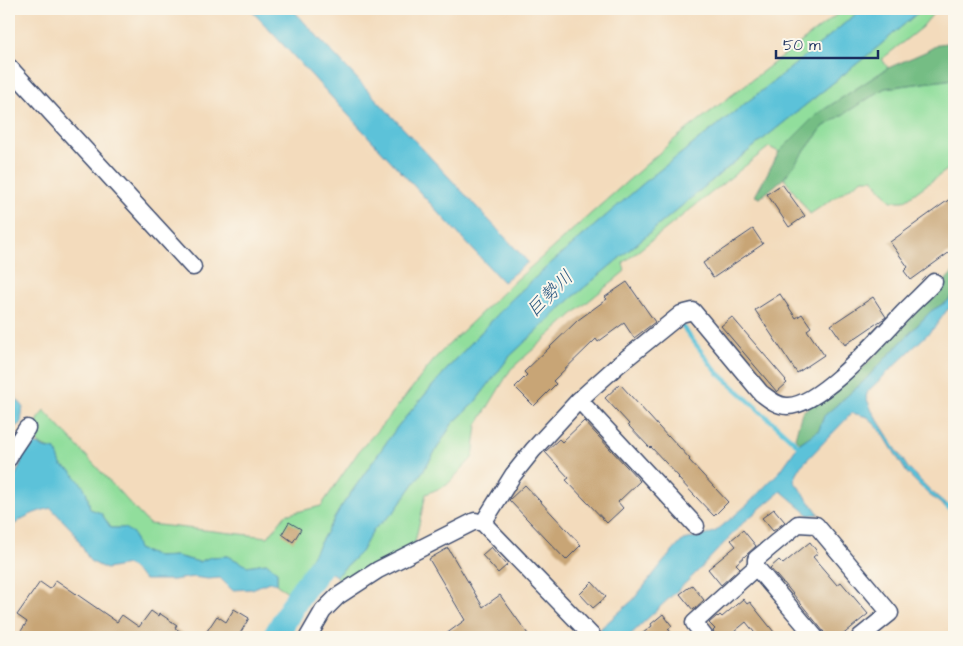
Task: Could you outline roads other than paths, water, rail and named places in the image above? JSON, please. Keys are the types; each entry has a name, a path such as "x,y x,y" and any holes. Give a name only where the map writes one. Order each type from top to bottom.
{"street":[{"path":"9,67 193,266"},
{"path":"483,523 512,475 579,400 645,342 681,314 694,311 761,393 773,402 788,406 805,402 851,368 934,282"},
{"path":"579,400 696,526"},
{"path":"10,455 27,428"},
{"path":"308,637 323,611 338,596 378,570 475,521 483,523 593,636"},
{"path":"815,637 756,567 756,559 798,524 816,525 890,613 860,637"},
{"path":"705,637 694,623 756,567"}],"water":[{"path":"250,9 292,9 528,262 503,282"},
{"path":"862,9 922,9 573,297 510,356 475,402 452,424 425,468 394,512 373,530 361,552 336,576 310,560 341,507 398,426 448,368 511,300 651,177 787,71"},
{"path":"954,294 954,306 947,310 935,327 868,391 866,397 872,411 908,468 952,509 949,510 928,494 907,473 883,434 868,417 852,413 800,467 794,481 819,514 809,515 781,491 744,522 696,573 628,637 606,637 600,629 633,600 683,540 704,536 716,531 747,505 781,470 800,443 819,430 824,416 862,383 931,311 948,301"},
{"path":"9,391 23,406 21,423 9,431"},
{"path":"38,444 44,448 56,450 61,465 71,471 84,487 90,509 101,513 111,528 124,528 133,533 138,549 158,557 176,556 199,562 211,557 228,556 247,566 266,563 277,571 277,584 269,582 252,589 232,590 220,578 193,577 173,580 145,580 128,565 106,569 90,561 73,531 51,508 28,516 9,530 9,492 22,460 19,456"}],"waterway":[{"path":"682,326 716,371 801,448"},
{"path":"9,431 15,439"},
{"path":"26,435 34,446"},
{"path":"947,506 954,514"},
{"name":"巨勢川","path":"275,637 299,595 340,540"}]}
